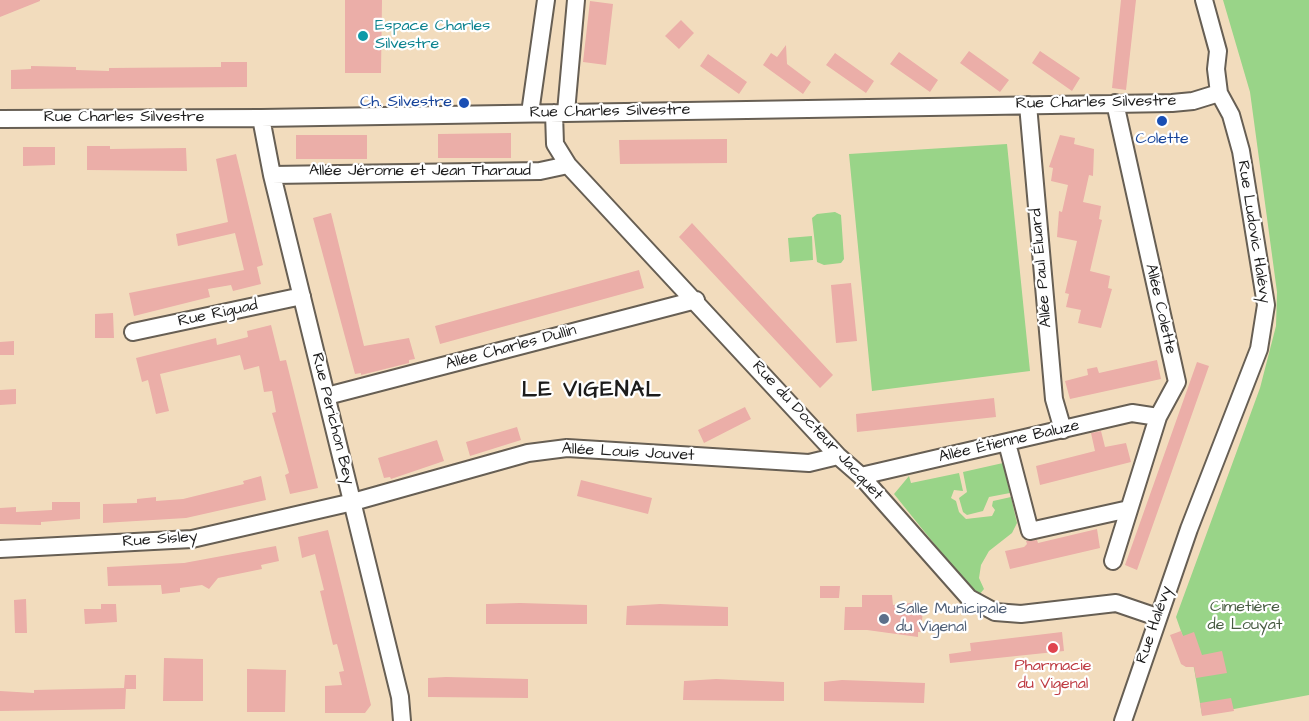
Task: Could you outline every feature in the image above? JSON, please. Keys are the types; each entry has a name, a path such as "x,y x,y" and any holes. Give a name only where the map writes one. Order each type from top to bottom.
{"street":[{"path":"530,113 546,0"},
{"name":"Rue du Docteur Jacquet","path":"576,0 555,144 568,165 696,300 838,456 861,477 969,598 995,612 1022,614 1116,603 1157,617"},
{"name":"Rue Ludovic Halévy","path":"1189,529 1259,349 1266,305 1241,151 1231,115 1219,93 1216,69 1218,51 1204,0"},
{"name":"Rue Charles Silvestre","path":"0,119 261,118 1028,105 1193,101 1219,93"},
{"name":"Allée Colette","path":"1113,561 1158,417 1177,382 1114,103"},
{"name":"Allée Paul Éluard","path":"1028,105 1054,399 1063,430"},
{"name":"Rue Perichon Bey","path":"261,118 272,175 400,697 402,721"},
{"name":"Allée Jérome et Jean Tharaud","path":"272,175 540,171 568,165"},
{"name":"Rue Riguad","path":"133,332 302,296"},
{"name":"Allée Charles Dullin","path":"327,396 696,300"},
{"name":"Allée Étienne Baluze","path":"861,477 1132,413 1158,417"},
{"path":"1007,442 1030,531 1129,509"},
{"name":"Allée Louis Jouvet","path":"353,502 528,453 567,448 809,463 838,456"},
{"name":"Rue Sisley","path":"0,549 192,539 353,502"},
{"name":"Rue Halévy","path":"1124,721 1157,617 1189,529"}],"green space":[{"name":"Cimetière de Louyat","path":"1223,0 1309,0 1309,695 1202,715 1194,668 1176,617 1260,388 1276,326 1277,292 1250,92"},
{"path":"1007,144 1030,371 872,391 849,154"},
{"path":"835,212 841,215 844,259 841,263 824,265 817,262 812,218 817,214"},
{"path":"812,236 813,260 790,262 788,238"},
{"path":"1003,463 1010,493 989,497 983,511 967,515 963,512 959,498 967,492 963,472"},
{"path":"959,473 963,491 954,490 951,498 956,501 959,512 966,519 992,516 995,510 992,506 993,501 1011,497 1017,523 1012,533 989,551 981,565 979,578 984,589 979,595 965,582 894,494 909,476 911,483"}],"building":[{"path":"0,0 40,0 40,1 0,17"},
{"name":"Espace Charles Silvestre","path":"345,0 382,0 381,73 345,73"},
{"path":"1121,0 1136,0 1126,90 1112,88"},
{"path":"590,1 613,4 606,65 583,62"},
{"path":"681,20 694,33 679,49 665,36"},
{"path":"786,45 787,64 811,82 803,94 763,65 771,53 777,57"},
{"path":"969,51 1009,80 1000,92 960,63"},
{"path":"1040,51 1080,78 1072,91 1032,63"},
{"path":"899,52 938,80 930,92 890,64"},
{"path":"835,53 874,81 866,93 826,65"},
{"path":"708,54 747,82 739,94 700,66"},
{"path":"221,62 247,62 247,87 11,89 11,70 31,69 31,66 76,67 76,70 109,71 109,68 221,67"},
{"path":"511,133 511,158 438,158 438,134"},
{"path":"296,135 367,135 367,159 296,159"},
{"path":"1060,135 1075,138 1074,144 1094,149 1093,176 1089,175 1083,202 1101,206 1099,219 1102,220 1090,271 1110,276 1108,288 1112,289 1101,328 1078,323 1081,310 1066,307 1069,294 1065,293 1077,241 1057,237 1059,211 1062,212 1068,185 1051,181 1053,168 1049,167"},
{"path":"727,139 727,163 620,164 619,140"},
{"path":"87,146 110,146 110,149 186,148 187,171 87,170"},
{"path":"23,147 55,147 55,165 23,166"},
{"path":"236,154 263,265 257,267 261,284 233,291 231,285 208,289 210,297 134,316 129,293 244,270 235,233 178,246 176,234 228,222 216,159"},
{"path":"331,213 364,346 409,338 415,359 409,360 409,363 361,375 361,373 355,374 313,218"},
{"path":"692,223 833,375 820,388 679,237"},
{"path":"639,270 644,288 440,344 435,326"},
{"path":"851,283 857,341 836,343 831,285"},
{"path":"113,313 114,338 95,338 95,314"},
{"path":"271,325 280,361 286,360 318,488 290,494 285,475 289,473 272,413 276,412 272,391 264,392 259,366 244,370 240,355 160,374 169,411 156,414 148,380 142,382 136,358 216,338 217,345 248,337 247,331"},
{"path":"14,341 14,355 0,355 0,342"},
{"path":"1157,360 1161,379 1070,399 1065,381 1088,375 1087,369 1097,367 1099,373"},
{"path":"1197,362 1209,366 1137,570 1125,565"},
{"path":"16,389 16,404 0,405 0,390"},
{"path":"994,398 996,417 857,432 856,414"},
{"path":"745,407 751,419 704,443 698,430"},
{"path":"517,427 521,440 470,456 466,442"},
{"path":"1101,431 1105,447 1126,443 1131,462 1040,485 1036,466 1095,451 1091,433"},
{"path":"437,440 444,461 391,479 390,477 384,478 378,458"},
{"path":"261,476 266,500 186,518 103,523 103,504 137,503 137,499 156,497 156,501 183,499 244,484 243,481"},
{"path":"581,480 652,498 648,514 577,496"},
{"path":"52,502 80,502 80,519 41,522 41,525 0,524 0,508 16,507 16,512 52,510"},
{"path":"1097,529 1100,548 1010,569 1005,551 1024,547 1027,544 1026,541 1037,540 1038,543"},
{"path":"328,530 371,705 365,713 325,713 325,686 342,685 339,672 344,671 337,644 333,645 320,591 324,590 315,554 302,558 298,537"},
{"path":"276,546 279,561 261,565 262,569 218,578 209,589 202,585 180,588 180,592 162,594 161,585 108,586 107,567 184,563"},
{"path":"820,586 840,586 839,598 820,598"},
{"name":"Salle Municipale du Vigenal","path":"862,595 892,595 893,605 918,602 923,609 921,632 918,632 918,637 867,630 844,630 845,607 862,607"},
{"path":"26,599 27,633 15,633 14,600"},
{"path":"101,604 116,604 117,622 85,624 84,609 101,609"},
{"path":"486,604 587,605 587,624 486,624"},
{"path":"660,604 728,607 728,626 626,625 627,606"},
{"path":"1181,631 1183,636 1194,632 1202,655 1222,651 1227,673 1196,678 1194,667 1181,664 1170,635"},
{"path":"1062,632 1064,651 950,663 949,654 971,651 970,643"},
{"path":"164,658 203,659 203,701 163,701"},
{"path":"247,669 286,670 285,712 247,712"},
{"path":"125,675 136,675 136,689 126,689 125,709 0,711 0,691 34,693 34,690 124,688"},
{"path":"428,678 528,679 528,698 428,697"},
{"path":"716,679 784,682 784,701 683,700 684,681"},
{"path":"842,680 925,683 924,703 824,701 824,682"},
{"path":"1231,698 1234,711 1202,716 1200,703"}],"place":[{"name":"Espace Charles Silvestre","path":"363,36"},
{"name":"Ch. Silvestre","path":"464,103"},
{"name":"Colette","path":"1162,121"},
{"name":"Salle Municipale du Vigenal","path":"884,619"},
{"name":"Pharmacie du Vigenal","path":"1053,648"}],"district":[{"name":"LE VIGENAL","path":"592,391"}]}
